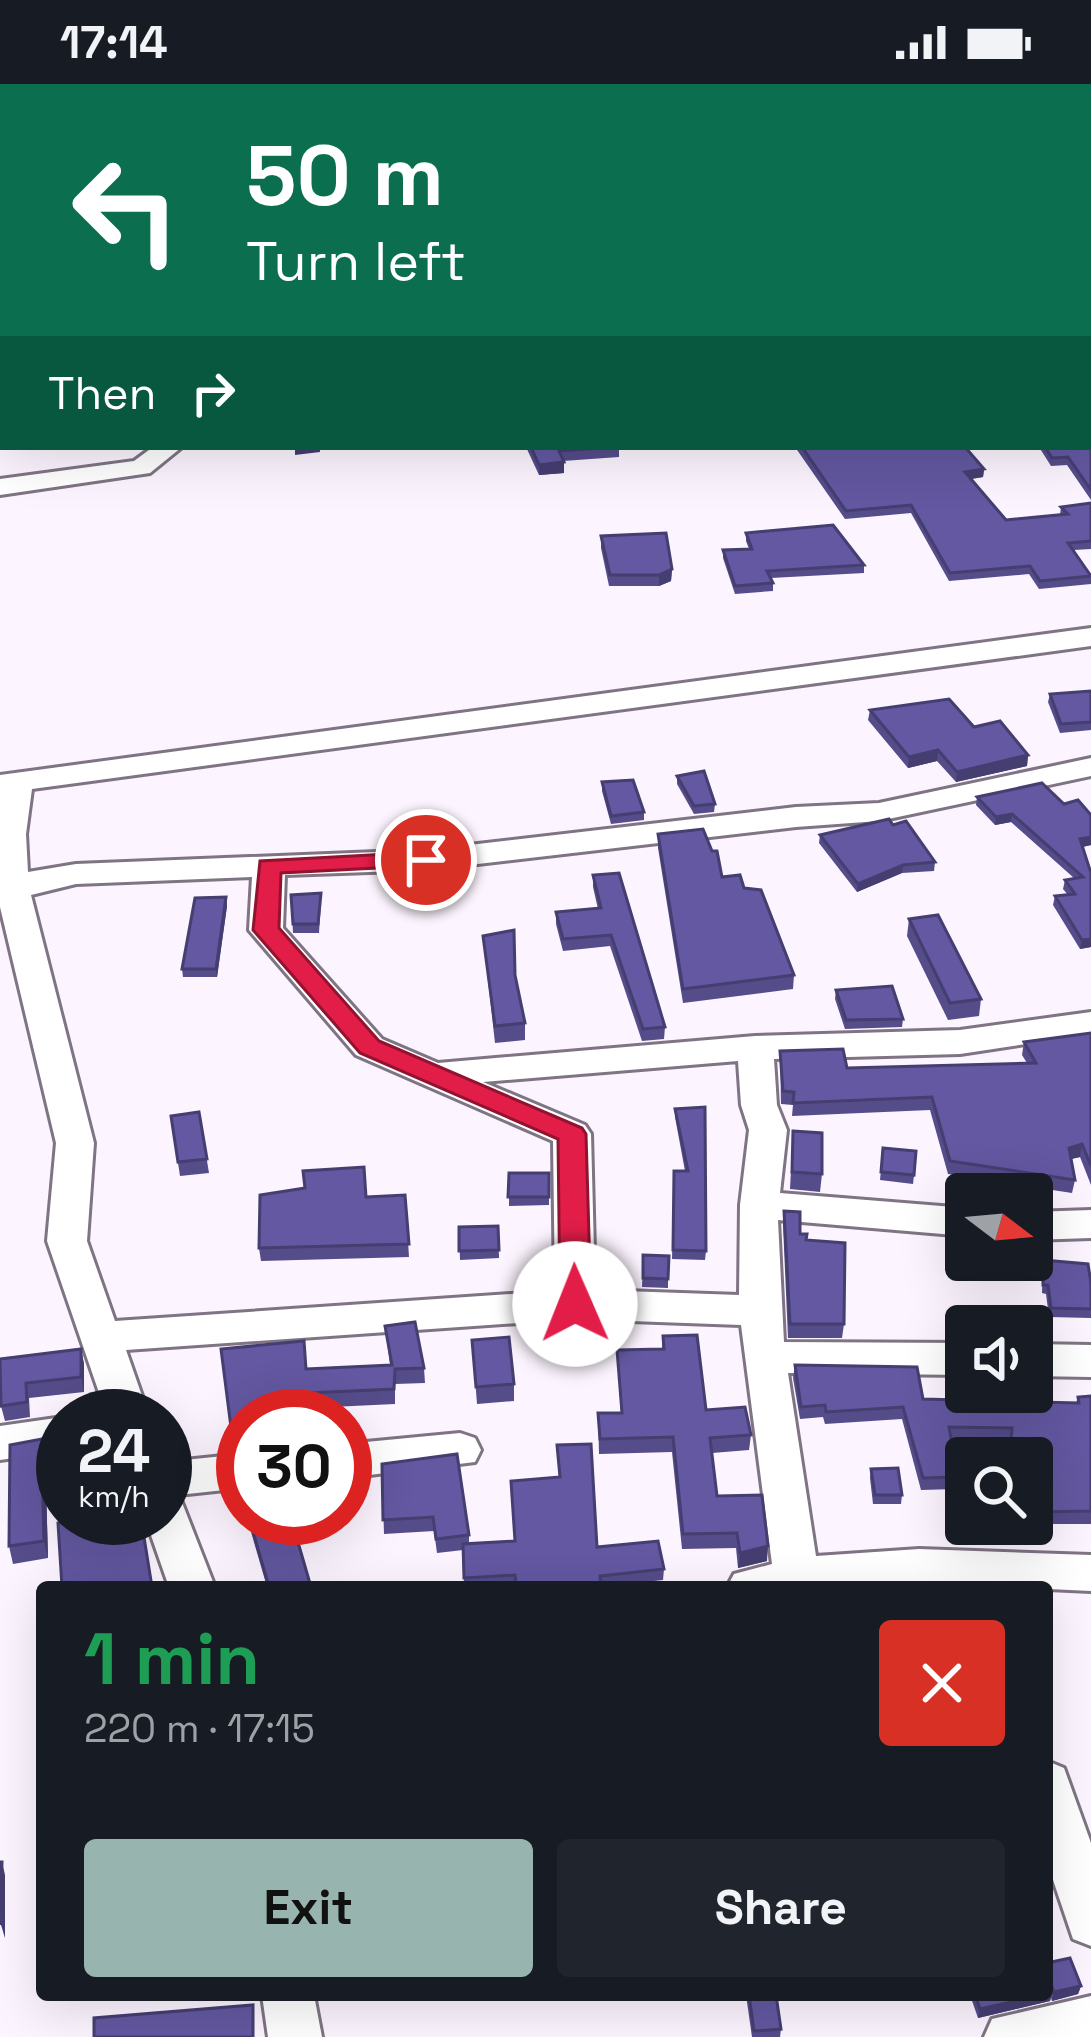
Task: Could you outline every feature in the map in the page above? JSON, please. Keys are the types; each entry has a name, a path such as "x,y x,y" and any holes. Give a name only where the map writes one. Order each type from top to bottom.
{"street":[{"path":"0,487 141,468 165,450"},
{"path":"118,1389 67,1241 75,1143 6,893 9,783 1091,637"},
{"path":"6,893 43,878 76,874 426,860 796,817 878,812 1085,774"},
{"path":"269,866 266,930 370,1047 572,1134 575,1304"},
{"path":"434,1073 755,1048 960,1042 1091,1023"},
{"path":"755,1048 759,1105 769,1130 759,1205 759,1312 796,1575"},
{"path":"759,1205 945,1220"},
{"path":"1053,1225 1091,1224"},
{"path":"100,1337 575,1304 759,1312"},
{"path":"764,1357 945,1360"},
{"path":"1053,1360 1091,1361"},
{"path":"0,1443 36,1438"},
{"path":"372,1458 460,1450"},
{"path":"177,1545 190,1581"},
{"path":"773,1581 796,1575 982,1578 1091,1573"},
{"path":"1053,1802 1091,1922"},
{"path":"289,2001 295,2037"},
{"path":"1011,2037 1091,2022"}],"building":[{"path":"532,450 573,450 559,451 564,462 539,465"},
{"path":"804,450 968,450 984,469 965,472 1006,520 1068,514 1061,507 1091,503 1091,541 1068,543 1091,576 1040,581 1030,566 950,573 911,505 846,511"},
{"path":"1047,450 1091,450 1091,490 1068,457 1052,458"},
{"path":"833,525 864,565 767,571 773,583 735,586 723,550 752,549 746,533"},
{"path":"666,533 672,569 659,575 610,575 601,536"},
{"path":"1091,691 1091,722 1061,724 1050,694"},
{"path":"949,699 974,727 1000,721 1028,755 957,772 938,750 909,757 870,710"},
{"path":"704,771 715,804 694,806 677,776"},
{"path":"633,780 644,812 611,816 602,782"},
{"path":"1042,783 1064,804 1078,800 1091,815 1091,837 1080,839 1091,873 1091,939 1082,940 1055,896 1075,894 1065,880 1083,877 1012,814 996,817 977,797"},
{"path":"889,819 893,825 906,821 935,862 903,865 858,884 820,835"},
{"path":"703,829 712,851 717,851 722,877 740,875 744,888 761,890 794,975 683,989 658,834"},
{"path":"619,873 665,1027 643,1029 611,935 563,939 556,912 601,908 593,875"},
{"path":"321,893 318,924 293,924 291,895"},
{"path":"226,897 216,969 182,969 195,898"},
{"path":"938,915 981,999 950,1003 909,919"},
{"path":"514,930 515,975 525,1023 495,1026 483,936"},
{"path":"892,986 903,1019 846,1020 836,990"},
{"path":"1091,1033 1091,1166 1082,1144 1069,1148 1075,1180 1053,1173 950,1161 932,1097 793,1103 794,1092 783,1091 780,1051 843,1049 847,1068 1036,1063 1024,1042"},
{"path":"705,1107 706,1251 673,1250 674,1171 688,1171 675,1109"},
{"path":"199,1112 207,1159 178,1162 171,1116"},
{"path":"793,1131 822,1133 822,1174 792,1172"},
{"path":"883,1148 916,1151 914,1175 881,1172"},
{"path":"364,1167 366,1197 405,1195 409,1244 259,1248 260,1195 305,1188 303,1171"},
{"path":"509,1173 549,1173 549,1197 508,1197"},
{"path":"784,1211 800,1212 800,1234 807,1234 806,1240 845,1243 844,1324 790,1324"},
{"path":"498,1226 499,1250 459,1251 459,1227"},
{"path":"643,1255 669,1256 668,1279 643,1278"},
{"path":"1053,1261 1088,1264 1091,1309 1053,1308 1048,1285 1043,1281 1053,1281"},
{"path":"415,1322 424,1368 395,1369 394,1389 226,1389 221,1349 304,1341 306,1369 392,1365 385,1326"},
{"path":"697,1335 706,1410 745,1407 751,1435 710,1438 717,1496 762,1495 768,1546 740,1553 737,1533 683,1534 673,1437 600,1439 598,1413 622,1413 617,1350 664,1349 663,1336"},
{"path":"509,1337 514,1384 476,1387 472,1340"},
{"path":"81,1349 81,1377 26,1383 27,1402 1,1406 0,1359"},
{"path":"795,1365 917,1367 923,1399 945,1400 945,1413 1053,1413 1053,1402 1079,1403 1078,1397 1091,1396 1091,1511 1053,1512 1053,1437 1011,1437 1012,1428 949,1427 945,1477 923,1478 903,1407 826,1412 825,1405 801,1407"},
{"path":"36,1440 36,1542 9,1546 10,1445"},
{"path":"591,1444 597,1547 658,1541 664,1569 600,1576 601,1581 516,1581 515,1575 464,1578 463,1544 515,1541 511,1481 560,1477 557,1445"},
{"path":"457,1454 469,1535 436,1539 433,1517 383,1520 382,1464"},
{"path":"898,1468 902,1495 875,1495 871,1469"},
{"path":"59,1545 145,1545 151,1581 62,1581"},
{"path":"257,1545 299,1545 309,1581 267,1581"},
{"path":"1070,1958 1081,1986 1054,1992 1053,1962"},
{"path":"750,2001 777,2001 781,2029 754,2031"},
{"path":"977,2001 1015,2001 980,2009"},
{"path":"253,2005 253,2037 94,2037 94,2018"}],"route":[{"path":"426,860 269,866 266,930 370,1047 572,1134 575,1304"}]}
